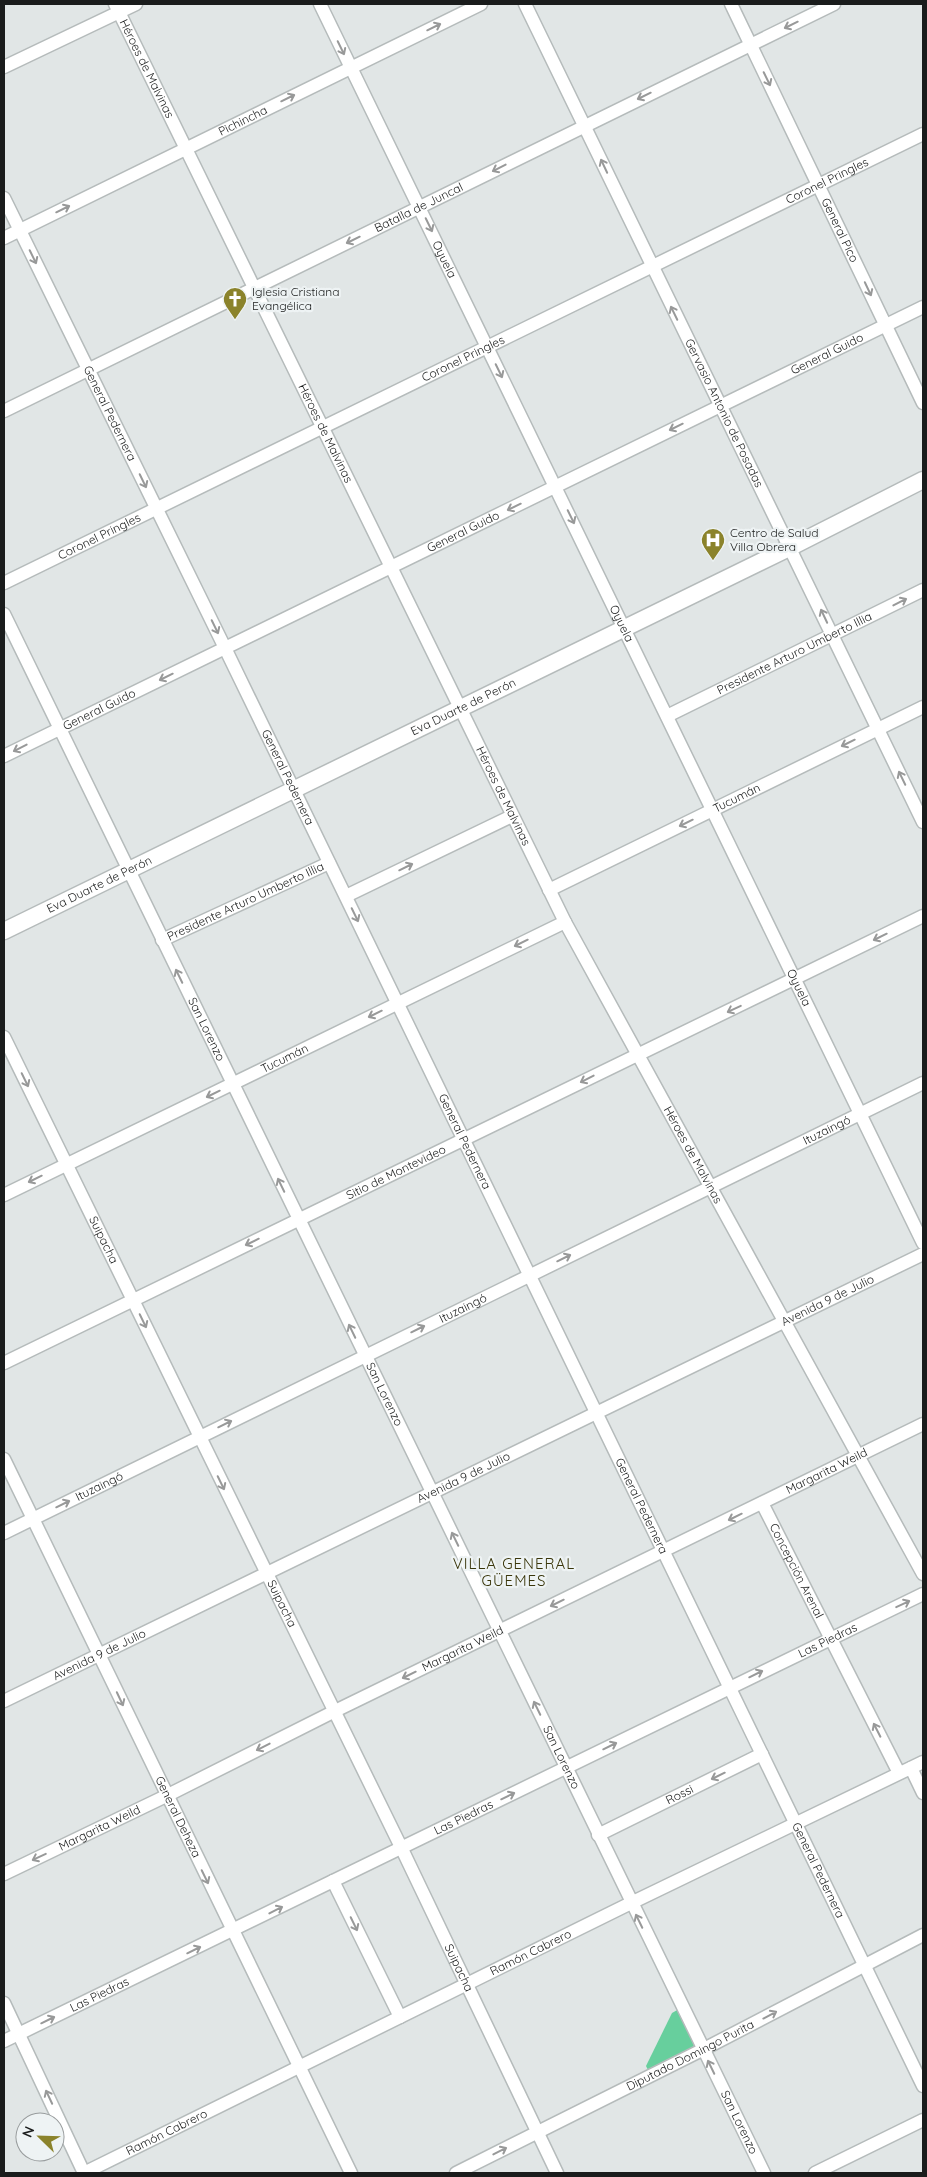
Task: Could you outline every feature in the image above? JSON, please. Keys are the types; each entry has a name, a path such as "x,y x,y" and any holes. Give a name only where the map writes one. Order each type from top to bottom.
{"main road":[{"name":"Eva Duarte de Perón","path":"4,931 791,547 923,480"}],"street":[{"path":"4,67 117,8 136,4"},
{"name":"Oyuela","path":"320,4 923,1243"},
{"name":"Pichincha","path":"4,238 481,4"},
{"name":"Gervasio Antonio de Posadas","path":"525,4 719,405 791,547 923,822"},
{"name":"General Pico","path":"731,4 923,403"},
{"name":"Batalla de Juncal","path":"4,411 834,4"},
{"name":"Héroes de Malvinas","path":"117,8 565,922 857,1457 923,1574"},
{"name":"Coronel Pringles","path":"4,583 923,134"},
{"name":"General Pedernera","path":"4,198 346,896 528,1276 597,1413 923,2086"},
{"name":"General Guido","path":"4,756 923,307"},
{"name":"Presidente Arturo Umberto Illia","path":"667,716 923,590"},
{"name":"San Lorenzo","path":"4,614 364,1355 500,1630 702,2050 764,2173"},
{"name":"Tucumán","path":"549,890 923,707"},
{"path":"346,896 512,816"},
{"name":"Presidente Arturo Umberto Illia","path":"162,940 329,863"},
{"name":"Sitio de Montevideo","path":"4,1363 298,1219 464,1141 636,1054 794,980 923,916"},
{"name":"Tucumán","path":"4,1194 565,922"},
{"name":"Suipacha","path":"4,1036 333,1712 401,1847 557,2173"},
{"name":"Ituzaingó","path":"4,1533 710,1185 923,1083"},
{"name":"Avenida 9 de Julio","path":"4,1701 923,1254"},
{"name":"Margarita Weild","path":"4,1874 923,1424"},
{"name":"General Deheza","path":"4,1459 232,1932 300,2066 351,2173"},
{"name":"Concepción Arenal","path":"762,1504 830,1638 905,1771 923,1794"},
{"name":"Las Piedras","path":"4,2041 232,1932 401,1847 923,1594"},
{"name":"Rossi","path":"598,1835 762,1754"},
{"name":"Ramón Cabrero","path":"84,2173 631,1903 923,1762"},
{"path":"333,1881 400,2017"},
{"name":"Diputado Domingo Purita","path":"456,2173 702,2050 923,1935"},
{"path":"4,2003 84,2173"},
{"path":"815,2173 923,2120"}],"green space":[{"path":"679,2009 694,2045 692,2050 649,2072 646,2066 672,2013"}],"place":[{"name":"Iglesia Cristiana Evangélica","path":"235,320"},
{"name":"Centro de Salud Villa Obrera","path":"713,561"}],"district":[{"name":"VILLA GENERAL GÜEMES","path":"514,1572"}]}
